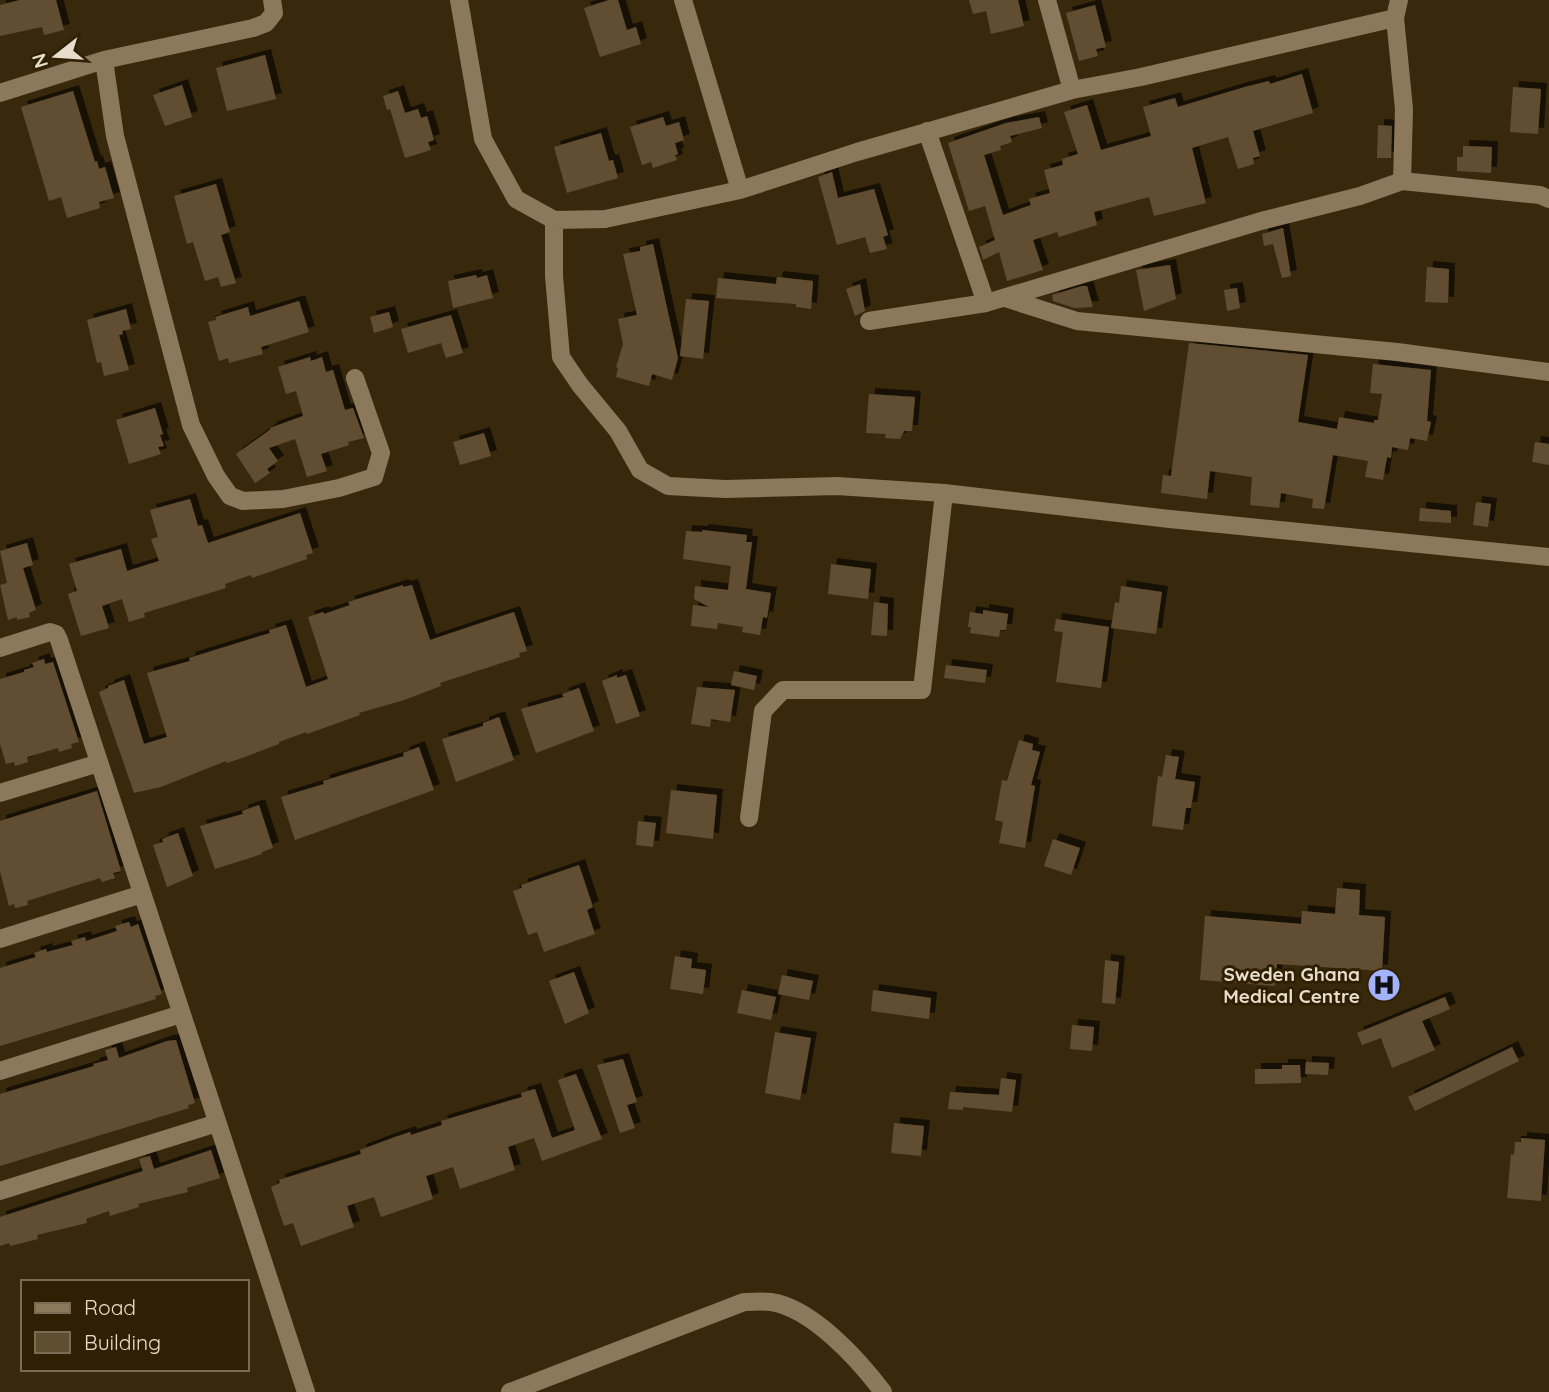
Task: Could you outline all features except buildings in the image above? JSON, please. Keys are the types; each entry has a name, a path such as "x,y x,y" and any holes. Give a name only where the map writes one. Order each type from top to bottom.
{"street":[{"path":"0,93 104,60 253,28 266,23 274,13 272,0"},
{"path":"459,0 484,139 516,199 554,220 605,219 740,190 927,131 1072,90 1141,77 1395,18"},
{"path":"683,0 740,190"},
{"path":"1047,0 1072,90"},
{"path":"1399,0 1395,18 1404,109 1402,181"},
{"path":"104,60 115,136 191,425 216,476 230,496 243,501 283,499 339,488 374,477 381,453 355,378"},
{"path":"927,131 986,303"},
{"path":"869,321 986,303 1261,221 1360,196 1402,181 1540,195 1549,199"},
{"path":"554,220 554,276 561,357 618,431 640,470 668,486 724,489 837,486 944,493 1549,557"},
{"path":"1005,298 1077,321 1396,352 1549,372"},
{"path":"750,818 763,711 783,690 922,690 944,493"},
{"path":"0,648 50,632 56,634 306,1392"},
{"path":"0,793 99,763"},
{"path":"0,939 142,894"},
{"path":"0,1071 181,1014"},
{"path":"0,1191 217,1123"},
{"path":"510,1392 744,1302 772,1302 798,1311 828,1334 864,1368 883,1392"}],"place":[{"name":"Sweden Ghana Medical Centre","path":"1384,985"}]}
